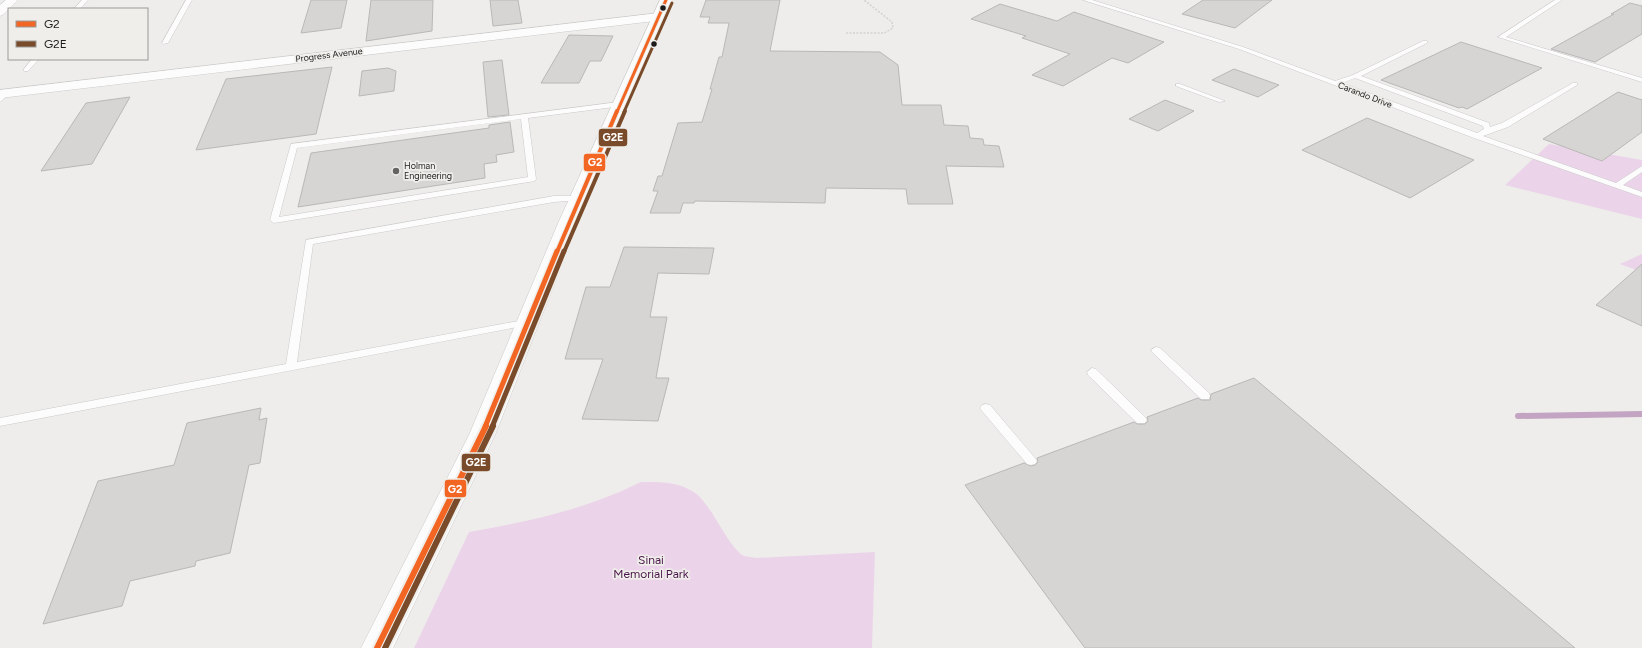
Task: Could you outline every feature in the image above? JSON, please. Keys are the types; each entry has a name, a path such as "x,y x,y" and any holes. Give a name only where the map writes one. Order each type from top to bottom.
{"main road":[{"path":"377,648 482,435 619,104 662,8"}],"street":[{"path":"0,12 12,0"},
{"name":"Progress Avenue","path":"2,96 662,8"}],"lane":[{"path":"79,8 85,0"},
{"path":"165,43 189,0"},
{"name":"Carando Drive","path":"1086,0 1241,48 1477,136 1642,195"},
{"path":"1560,0 1501,38 1642,80"},
{"path":"1336,84 1425,42"},
{"path":"26,70 35,60"},
{"path":"1355,76 1486,125 1488,130"},
{"path":"1178,84 1221,101"},
{"path":"1477,136 1488,130 1505,125 1575,84"},
{"path":"524,116 532,179 274,220 294,146 524,116 619,104"},
{"path":"1617,186 1642,168"},
{"path":"291,367 309,242 554,199 580,198"},
{"path":"0,422 529,322"},
{"path":"1156,350 1205,396"},
{"path":"1092,372 1141,420"},
{"path":"986,408 1030,461"}],"path":[{"path":"846,33 884,32 893,28 892,22 868,1 864,0"}],"green space":[{"path":"1549,144 1642,160 1642,219 1505,185"},
{"path":"1642,254 1642,272 1620,264"},
{"name":"Sinai Memorial Park","path":"641,482 661,482 679,485 699,496 706,504 731,543 744,556 756,558 875,552 872,648 414,648 469,532 536,519 578,507 620,492"}],"building":[{"path":"311,0 347,0 341,28 301,33"},
{"path":"371,0 433,0 432,31 366,41"},
{"path":"490,0 518,0 522,23 493,26"},
{"path":"706,0 780,0 770,51 880,52 898,65 902,105 941,105 944,125 968,126 970,138 983,139 984,145 999,146 1004,167 946,166 953,204 908,204 906,189 826,188 825,203 695,201 694,203 683,203 680,213 650,213 658,191 653,191 658,176 662,176 678,123 702,122 712,89 710,89 719,57 722,57 729,23 708,23 710,17 700,17"},
{"path":"1203,0 1272,0 1235,28 1182,14"},
{"path":"1630,3 1642,6 1642,34 1595,62 1551,49 1614,14 1611,14"},
{"path":"1000,4 1057,21 1074,12 1164,42 1128,63 1112,58 1063,86 1032,75 1070,54 1022,38 1026,36 971,19"},
{"path":"569,35 613,36 601,61 590,61 579,83 541,83"},
{"path":"1461,42 1542,68 1467,109 1462,107 1459,108 1381,80"},
{"path":"502,60 509,115 488,117 483,62"},
{"path":"332,67 316,134 196,150 226,79"},
{"path":"388,68 396,71 394,91 359,96 362,71"},
{"path":"1234,69 1279,85 1258,97 1212,80"},
{"path":"1618,92 1642,100 1642,132 1602,161 1543,139"},
{"path":"130,97 92,164 41,171 86,103"},
{"path":"1165,100 1194,111 1158,131 1129,119"},
{"path":"1367,118 1474,160 1410,198 1302,150"},
{"name":"Holman Engineering","path":"510,122 514,152 496,155 497,162 484,164 485,178 298,207 311,153 489,128 489,125"},
{"path":"624,247 714,248 709,274 658,273 650,317 667,317 656,378 669,378 658,421 582,419 603,359 565,359 586,287 610,287"},
{"path":"1642,264 1642,326 1596,305"},
{"path":"1254,378 1575,648 1085,648 965,485 1024,463 1031,466 1035,465 1038,462 1037,458 1134,422 1137,424 1145,424 1148,421 1147,417 1198,398 1201,400 1210,400 1211,394"},
{"path":"261,408 259,420 267,418 260,463 249,465 230,553 196,561 195,566 130,581 122,606 43,624 98,481 174,465 187,423"}],"waterway":[{"path":"1518,416 1642,414"}],"transit line":[{"name":"G2","path":"377,648 482,435 569,221 666,0"},
{"name":"G2E","path":"385,648 488,438 575,224 672,3"}],"place":[{"name":"Holman Engineering","path":"396,171"}]}
